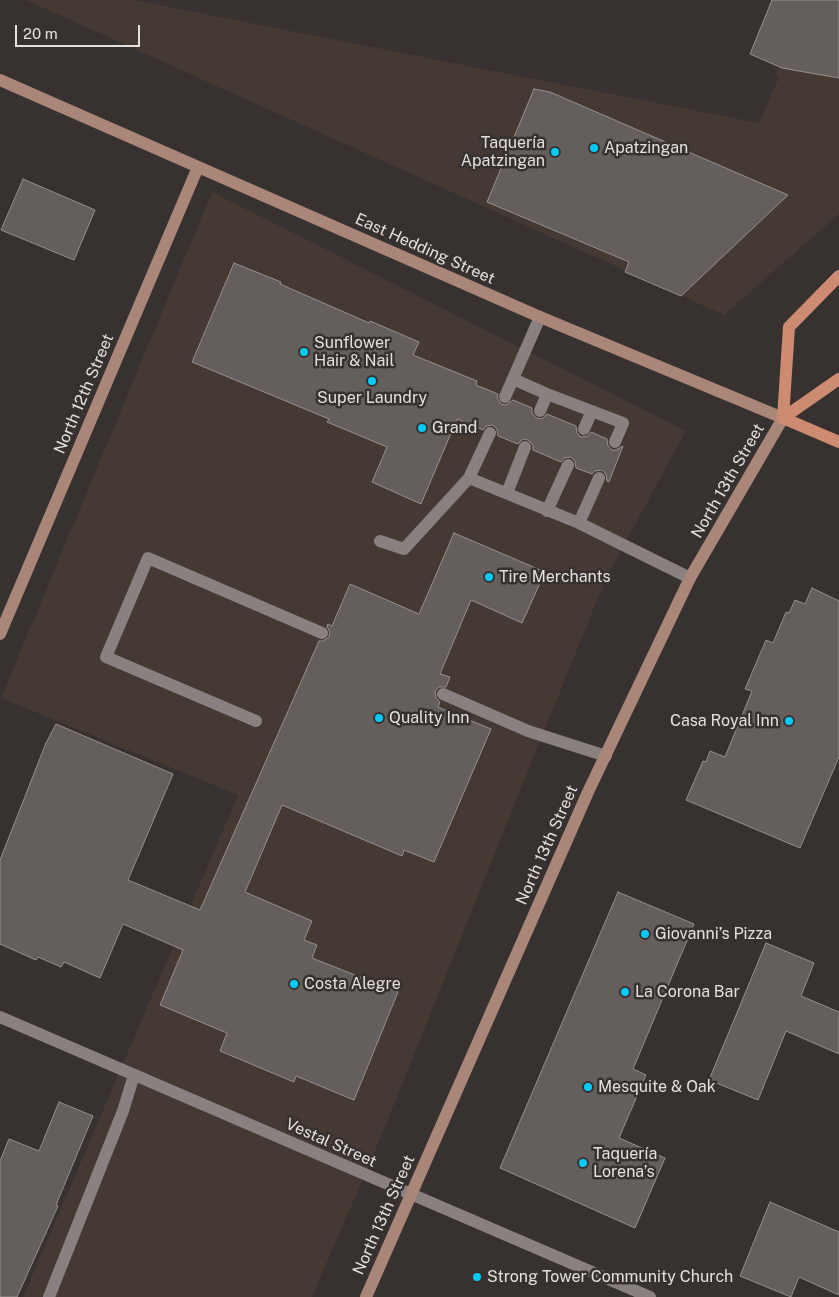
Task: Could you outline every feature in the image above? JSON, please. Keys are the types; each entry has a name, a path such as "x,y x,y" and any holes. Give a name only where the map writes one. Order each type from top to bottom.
{"main road":[{"name":"East Hedding Street","path":"0,80 540,317 839,442"},
{"name":"North 12th Street","path":"0,634 198,167"},
{"path":"783,418 789,327 839,276"},
{"path":"783,418 839,379"},
{"name":"North 13th Street","path":"366,1297 588,792 690,578 783,418"}],"street":[{"path":"505,397 540,317"},
{"path":"513,379 623,423 614,442"},
{"path":"540,411 547,394"},
{"path":"584,429 592,411"},
{"path":"380,540 404,549 469,478 490,432"},
{"path":"506,493 525,447"},
{"path":"547,511 568,464"},
{"path":"469,478 579,523 690,578"},
{"path":"579,523 599,478"},
{"path":"256,721 106,657 148,558 322,633"},
{"path":"443,694 528,731 606,756"},
{"name":"Vestal Street","path":"0,1017 650,1297"},
{"path":"49,1297 123,1111 134,1075"}],"shaded area":[{"path":"26,0 133,0 759,123 779,77 775,76 808,0 839,0 839,214 724,315"},
{"path":"212,192 686,431 606,578 375,1151 312,1297 23,1297 238,795 1,698"}],"building":[{"path":"772,0 839,0 839,78 782,68 750,54"},
{"name":"Apatzingan","path":"534,89 550,92 788,195 681,296 625,272 629,262 487,202"},
{"path":"23,179 95,210 74,260 1,230"},
{"path":"234,263 281,282 280,284 369,323 370,321 419,342 413,355 477,381 476,385 498,394 497,398 501,404 506,405 513,400 532,408 532,413 536,418 542,419 547,414 576,426 577,433 581,437 588,436 591,432 607,439 608,446 612,450 623,446 609,482 602,470 595,471 592,474 576,468 575,461 571,457 564,458 561,462 533,450 533,445 528,440 523,439 518,444 498,436 497,429 493,425 486,426 483,430 457,419 421,504 372,482 387,447 327,422 329,419 192,362"},
{"path":"454,533 545,572 522,623 471,600 440,674 450,677 446,687 439,687 435,691 436,698 440,702 438,707 491,729 434,862 404,850 402,856 282,805 245,892 312,921 304,940 317,945 312,958 398,992 354,1100 296,1076 294,1082 220,1051 227,1033 160,1005 183,950 123,924 100,978 64,962 61,967 38,957 36,960 0,944 0,860 46,743 56,724 173,774 128,880 200,910 319,641 329,637 328,624 332,626 350,584 419,614"},
{"name":"Casa Royal Inn","path":"812,588 839,601 839,757 800,848 686,800 703,761 706,762 710,751 725,757 752,691 745,689 766,640 773,643 786,612 789,613 795,600 805,604"},
{"path":"618,892 694,924 633,1069 646,1075 619,1138 665,1158 635,1228 500,1168"},
{"path":"766,943 814,963 801,996 839,1012 839,1054 786,1031 758,1100 709,1080"},
{"path":"59,1102 93,1116 56,1205 58,1206 17,1297 0,1297 0,1161 9,1139 39,1151"},
{"path":"770,1202 839,1232 839,1295 799,1277 791,1297 740,1276"}],"place":[{"name":"Apatzingan","path":"594,148"},
{"name":"Taquería Apatzingan","path":"555,152"},
{"name":"Sunflower Hair & Nail","path":"304,352"},
{"name":"Super Laundry","path":"372,381"},
{"name":"Grand","path":"422,428"},
{"name":"Tire Merchants","path":"489,577"},
{"name":"Quality Inn","path":"379,718"},
{"name":"Casa Royal Inn","path":"789,721"},
{"name":"Giovanni’s Pizza","path":"645,934"},
{"name":"Costa Alegre","path":"294,984"},
{"name":"La Corona Bar","path":"625,992"},
{"name":"Mesquite & Oak","path":"588,1087"},
{"name":"Taquería Lorena’s","path":"583,1163"},
{"name":"Strong Tower Community Church","path":"477,1277"}]}
